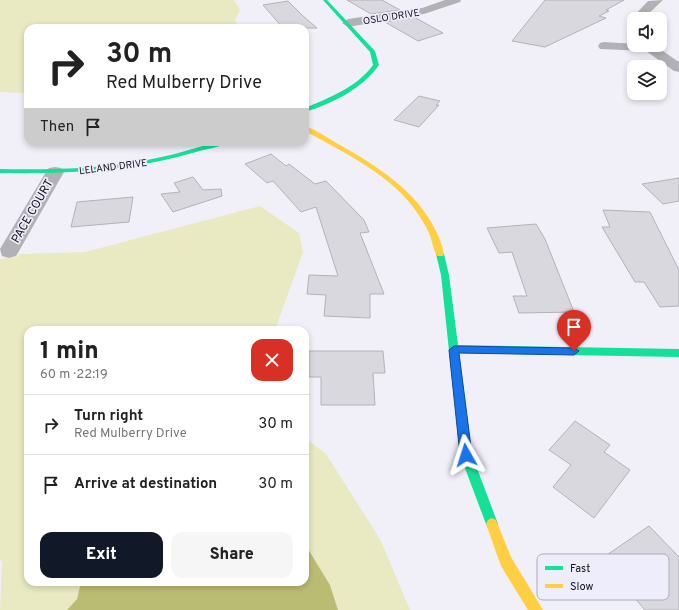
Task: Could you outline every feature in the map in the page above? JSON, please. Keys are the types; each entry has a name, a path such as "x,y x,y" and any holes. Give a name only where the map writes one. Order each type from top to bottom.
{"street":[{"path":"309,108 359,85 370,75 376,65 374,52 325,0"},
{"name":"OSLO DRIVE","path":"348,23 424,11 456,0"},
{"path":"644,12 658,0"},
{"path":"604,46 627,46"},
{"path":"655,52 679,68"},
{"path":"309,130 373,166 413,202 426,219 438,243 444,269 466,455 506,561 536,610"},
{"name":"LELAND DRIVE","path":"0,171 55,172 92,170 153,161 209,146"},
{"name":"PACE COURT","path":"9,251 55,172"},
{"path":"454,350 679,353"}],"shaded area":[{"path":"0,0 234,0 240,10 235,20 237,24 24,24 24,93 0,92"},
{"path":"260,206 299,233 303,252 276,326 24,326 24,586 80,586 77,599 67,610 0,610 2,563 0,558 0,259 17,257 19,254 85,252"},
{"path":"309,441 326,454 380,539 410,610 338,610 330,585 309,551"},
{"path":"309,551 330,585 338,610 67,610 77,599 80,586 309,586"}],"building":[{"path":"347,0 382,0 400,10 371,14"},
{"path":"545,0 624,0 606,10 609,11 599,16 606,18 545,47 512,41"},
{"path":"288,1 317,28 309,28 309,24 280,24 263,5"},
{"path":"414,17 443,33 418,41 385,22"},
{"path":"419,96 440,101 436,105 439,105 419,127 394,120"},
{"path":"271,154 286,166 289,164 315,184 326,181 364,220 369,232 360,233 384,294 370,294 370,318 324,316 326,295 307,294 309,275 338,276 316,207 301,212 273,181 267,183 245,164"},
{"path":"193,177 203,190 221,189 222,196 173,212 161,194 180,192 174,183"},
{"path":"679,178 679,201 663,204 642,184"},
{"path":"133,197 129,222 71,227 77,202"},
{"path":"603,210 650,212 679,270 679,306 660,307 644,282 635,282 602,227 610,227"},
{"path":"536,224 545,239 574,312 519,313 513,296 527,296 512,252 499,253 487,228"},
{"path":"309,351 383,351 385,373 373,373 375,405 321,405 321,377 309,377"},
{"path":"575,421 610,445 604,452 630,470 594,518 553,487 571,465 549,450"},
{"path":"649,526 679,557 679,610 645,610 636,600 669,600 669,554 608,554"}],"traffic: fast":[{"path":"309,108 354,87 370,74 376,65 373,52 325,0"},
{"path":"0,171 57,171 115,167 162,159 209,146"},
{"path":"440,254 445,275 466,455 492,524"},
{"path":"454,349 679,353"}],"traffic: slow":[{"path":"309,130 367,164 387,178 405,194 420,211 432,231 440,254"},
{"path":"492,524 506,561 536,610"}],"route":[{"path":"466,455 454,350 574,351"}]}
